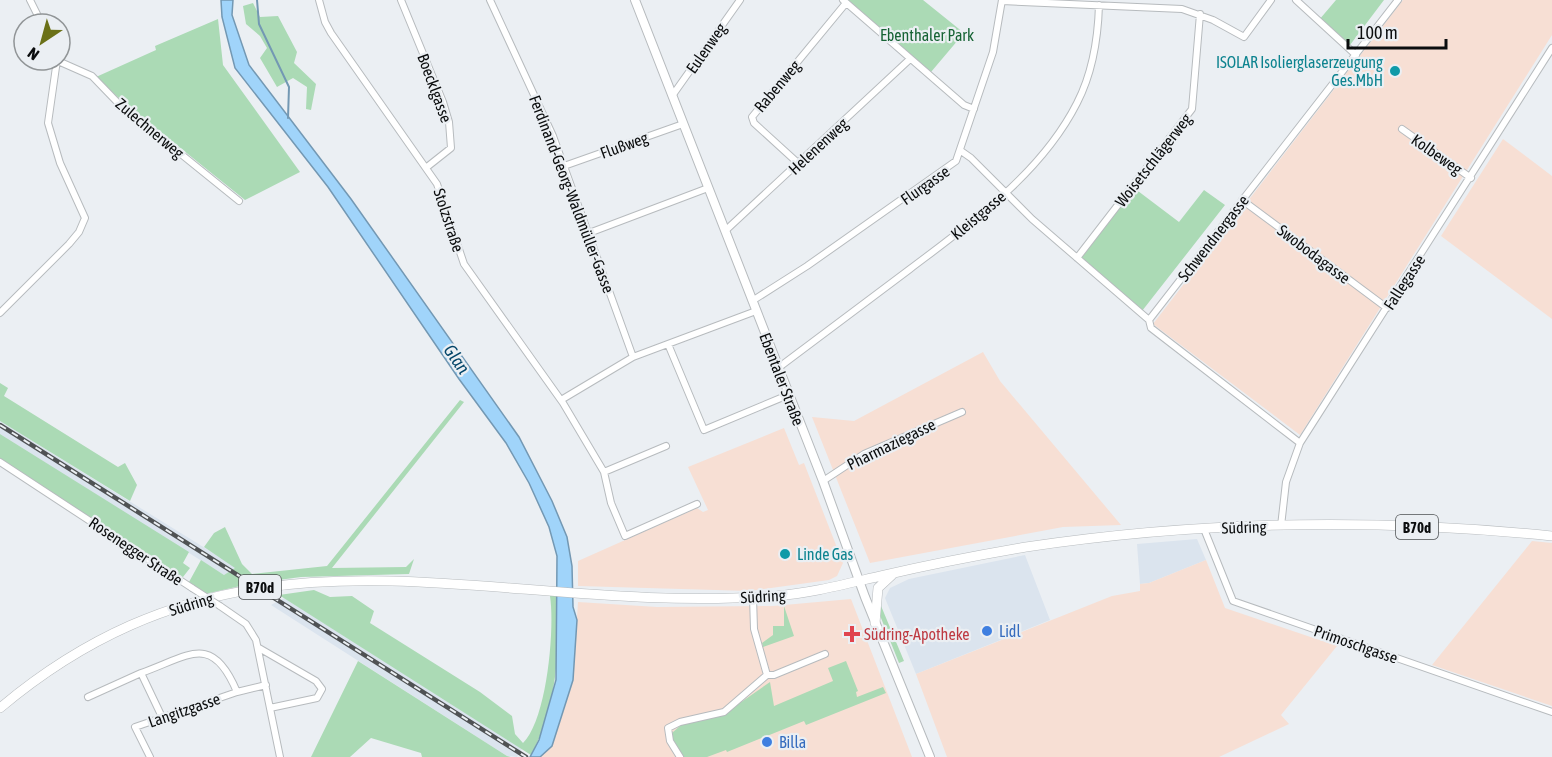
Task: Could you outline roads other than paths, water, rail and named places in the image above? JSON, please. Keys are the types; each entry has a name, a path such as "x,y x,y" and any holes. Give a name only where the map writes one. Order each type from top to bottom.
{"main road":[{"name":"Ebentaler Straße","path":"635,0 823,481 859,581 930,757"},
{"name":"Südring","path":"0,708 56,666 120,630 186,605 242,590 290,583 362,579 678,597 753,597 799,594 897,572 1035,546 1204,529 1395,526 1552,536"},
{"path":"875,622 878,588 897,572"}],"street":[{"name":"Stolzstraße","path":"319,0 325,22 331,33 427,167 441,192 451,232 464,264 561,400 604,472 611,503 625,536 697,504"},
{"name":"Boecklgasse","path":"401,0 449,122 451,148 427,167"},
{"name":"Ferdinand-Georg-Waldmüller-Gasse","path":"490,0 564,166 633,357"},
{"name":"Eulenweg","path":"672,96 740,0"},
{"path":"1002,0 1099,5 1138,3 1182,9 1200,14 1244,37 1271,0"},
{"name":"Flurgasse","path":"753,301 945,171 956,161 993,52 1002,0"},
{"path":"1296,0 1356,55"},
{"name":"Schwendnergasse","path":"1149,320 1398,0"},
{"path":"844,1 964,105 974,109"},
{"name":"Rabenweg","path":"799,164 754,123 752,117 844,1"},
{"name":"Kleistgasse","path":"778,368 945,243 1006,193 1048,147 1078,101 1094,54 1099,5"},
{"name":"Woisetschlägerweg","path":"1077,258 1192,109 1200,14"},
{"name":"Fallegasse","path":"1281,526 1286,482 1300,443 1552,48"},
{"name":"Helenenweg","path":"725,231 910,59"},
{"name":"Zulechnerweg","path":"72,67 92,76 119,104 239,201"},
{"path":"0,314 69,244 79,232 85,218 60,163 48,123 56,72"},
{"name":"Flußweg","path":"564,166 683,124"},
{"name":"Kolbeweg","path":"1402,129 1471,178"},
{"path":"961,151 1077,258 1149,320 1151,328 1300,443"},
{"path":"589,233 708,188"},
{"name":"Swobodagasse","path":"1242,200 1387,308"},
{"path":"561,400 633,357 756,311"},
{"path":"668,344 704,430 788,394"},
{"name":"Pharmaziegasse","path":"823,481 864,454 962,412"},
{"path":"604,472 666,446"},
{"name":"Rosenegger Straße","path":"0,462 246,624 259,648 280,757"},
{"name":"Primoschgasse","path":"1204,529 1233,601 1551,711"},
{"path":"753,597 754,629 767,675"},
{"path":"259,648 316,681 322,689 317,698 270,708"},
{"path":"88,697 141,673 198,653 209,653 222,663 237,692"},
{"path":"680,757 670,741 669,728 680,722 732,708 767,675 774,675 825,654"},
{"path":"141,673 162,717"},
{"name":"Langitzgasse","path":"150,757 135,727 237,692 266,685"},
{"path":"1551,711 1552,702"}],"water":[{"name":"Glan","path":"221,0 233,0 232,15 249,65 351,199 519,437 552,501 567,537 572,566 573,607 577,620 573,680 552,746 540,757 530,757 539,740 556,680 557,556 549,527 529,483 506,443 459,379 328,187 235,68 222,17"}],"waterway":[{"path":"257,0 259,24 289,87 288,118"}],"railway":[{"path":"0,425 526,757"}],"place":[{"name":"ISOLAR Isolierglaserzeugung Ges.MbH","path":"1395,71"},
{"name":"Linde Gas","path":"785,554"},
{"name":"Lidl","path":"987,631"},
{"name":"Südring-Apotheke","path":"852,634"},
{"name":"Billa","path":"767,742"}],"park label":[{"name":"Ebenthaler Park","path":"927,35"}]}
